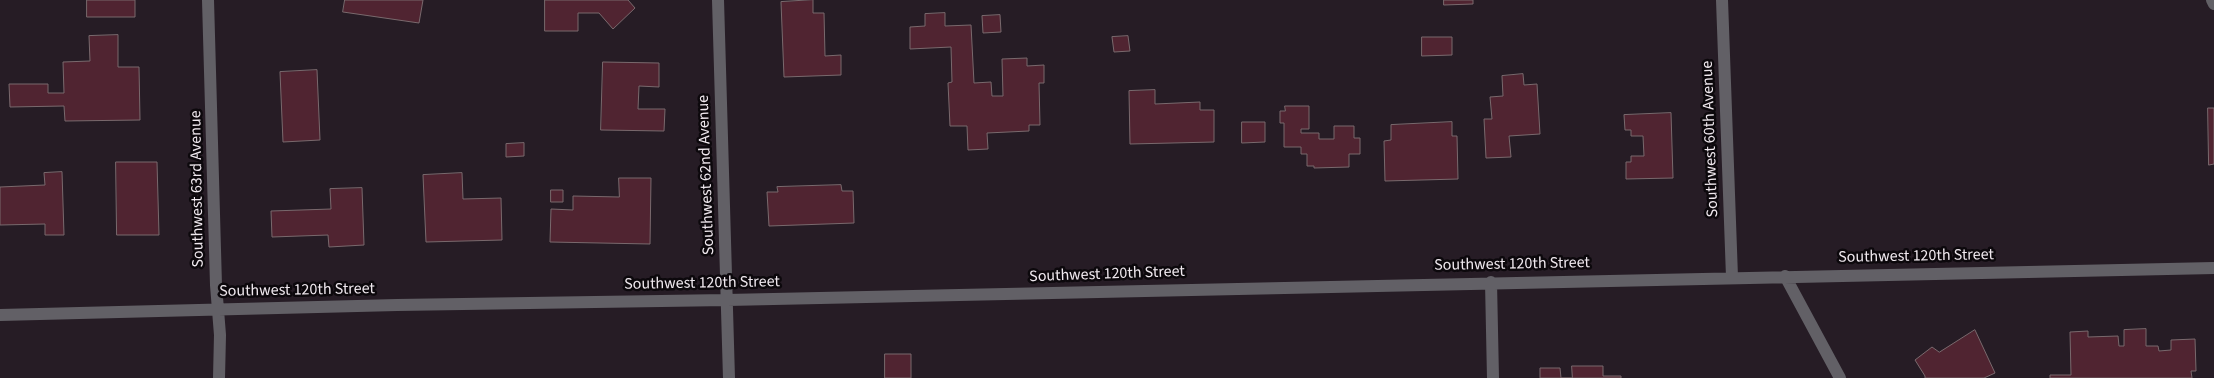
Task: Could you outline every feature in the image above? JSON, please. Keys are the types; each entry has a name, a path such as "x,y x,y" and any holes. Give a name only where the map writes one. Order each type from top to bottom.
{"street":[{"name":"Southwest 63rd Avenue","path":"208,0 219,378"},
{"name":"Southwest 62nd Avenue","path":"718,0 729,378"},
{"name":"Southwest 60th Avenue","path":"1722,0 1732,277"},
{"path":"2212,0 2214,4"},
{"name":"Southwest 120th Street","path":"0,315 2214,268"},
{"path":"1785,276 1840,378"},
{"path":"1491,282 1492,378"}],"building":[{"path":"87,0 135,0 135,17 87,17"},
{"path":"345,0 423,0 419,23 343,12"},
{"path":"545,0 628,0 635,8 613,29 599,13 578,13 578,31 545,31"},
{"path":"813,0 813,13 824,13 825,56 841,55 841,75 784,77 781,2"},
{"path":"1444,0 1473,0 1473,4 1444,5"},
{"path":"945,13 945,26 971,25 974,83 991,82 992,96 1003,96 1002,59 1027,58 1027,66 1044,65 1044,83 1039,83 1040,125 1029,125 1029,131 987,133 988,149 968,150 967,126 950,126 948,83 952,82 951,47 910,49 910,27 925,26 925,14"},
{"path":"1000,15 1001,32 983,33 982,16"},
{"path":"118,35 118,67 139,67 140,120 65,121 64,106 10,107 9,84 48,84 48,93 64,93 63,62 90,61 89,36"},
{"path":"1128,36 1130,51 1114,52 1112,37"},
{"path":"1422,37 1452,37 1452,55 1422,56"},
{"path":"603,62 659,63 659,87 639,86 638,109 665,109 664,131 601,130"},
{"path":"317,70 320,140 283,142 280,72"},
{"path":"1523,74 1524,85 1537,84 1540,134 1509,136 1511,157 1486,158 1484,119 1492,119 1490,97 1503,96 1502,76"},
{"path":"1155,90 1155,104 1200,102 1200,110 1214,110 1214,142 1130,144 1129,91"},
{"path":"1285,106 1309,106 1309,129 1301,129 1301,133 1319,133 1319,139 1334,139 1334,126 1354,126 1354,138 1360,138 1360,154 1349,154 1349,167 1314,168 1314,166 1307,166 1307,154 1301,154 1301,147 1284,147 1284,123 1280,123 1280,111 1285,111"},
{"path":"2208,108 2214,108 2214,164 2209,165"},
{"path":"1671,113 1673,178 1626,179 1626,162 1631,162 1631,156 1644,156 1643,136 1631,136 1631,130 1625,130 1624,115"},
{"path":"1242,122 1265,122 1265,142 1242,143"},
{"path":"1452,122 1452,136 1457,136 1458,179 1385,181 1384,141 1391,140 1391,125"},
{"path":"524,143 524,156 506,157 506,144"},
{"path":"116,162 157,162 159,235 117,235"},
{"path":"62,172 64,235 45,235 45,224 0,225 0,187 45,185 44,173"},
{"path":"462,173 463,199 501,198 502,240 426,242 423,175"},
{"path":"619,178 651,178 650,244 550,242 551,209 573,210 573,196 619,197"},
{"path":"841,185 842,191 853,191 854,223 769,226 767,192 778,192 777,187"},
{"path":"362,188 364,245 329,247 328,235 272,237 271,211 331,209 330,189"},
{"path":"551,190 563,190 563,202 551,202"},
{"path":"2146,329 2146,346 2158,346 2159,351 2171,350 2171,340 2195,339 2196,371 2191,371 2192,378 2050,378 2050,375 2071,375 2070,332 2088,331 2088,337 2118,336 2119,346 2124,346 2124,330"},
{"path":"1975,330 1995,373 1984,378 1925,378 1915,360 1932,347 1939,352"},
{"path":"885,354 911,354 911,378 885,378"},
{"path":"1572,366 1603,366 1603,376 1621,376 1621,378 1572,378"},
{"path":"1540,368 1560,368 1561,378 1540,378"}]}
